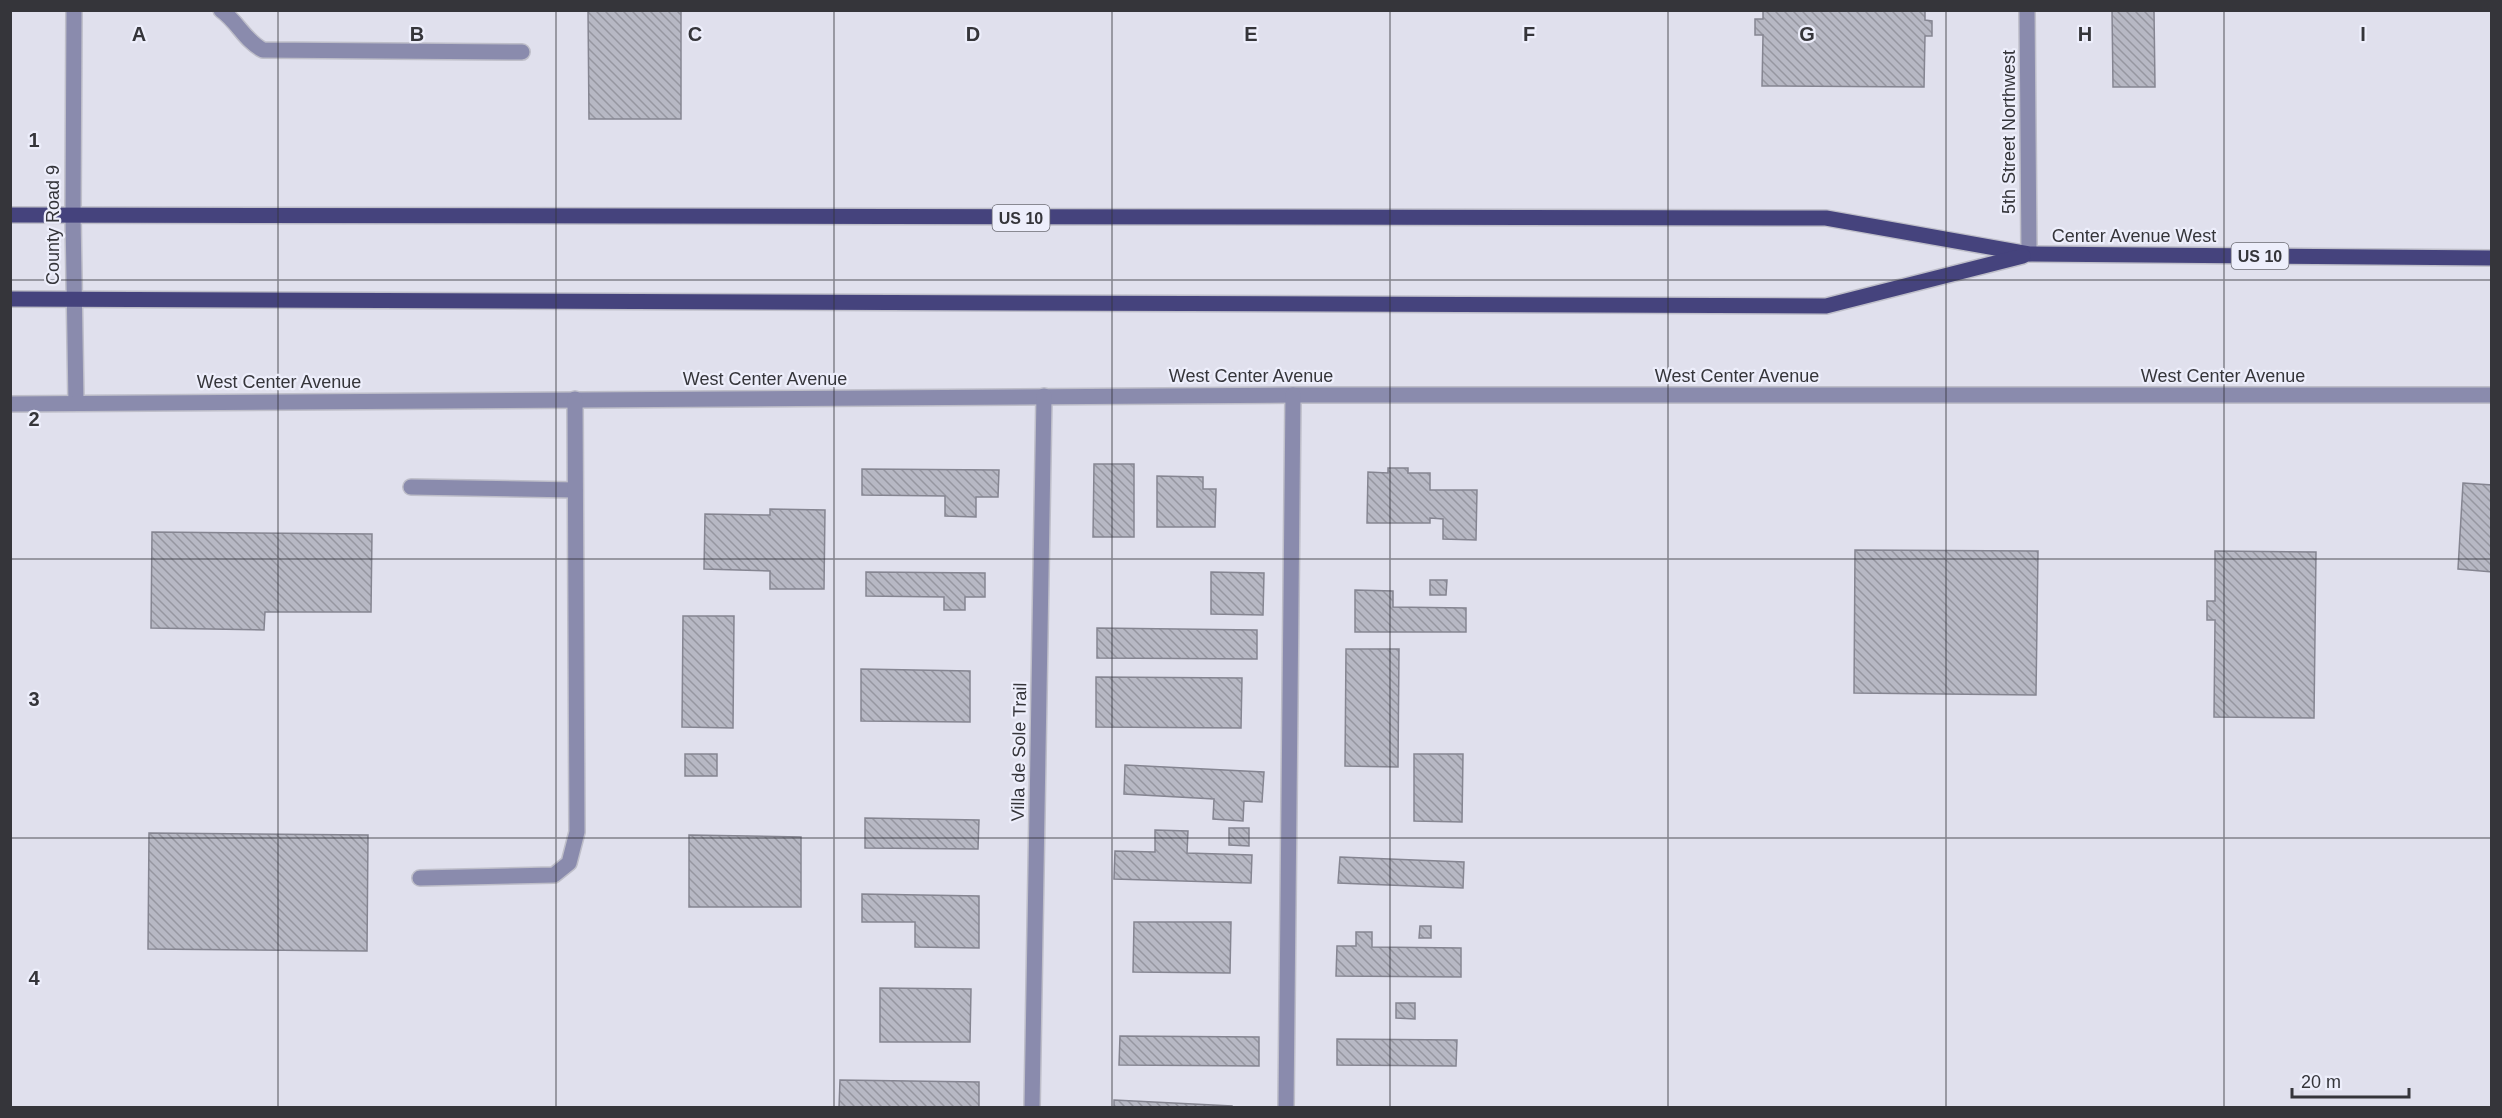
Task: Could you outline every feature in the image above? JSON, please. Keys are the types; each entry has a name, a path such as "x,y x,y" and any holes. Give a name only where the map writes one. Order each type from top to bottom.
{"main road":[{"name":"US 10","path":"10,215 1826,219 2029,254"},
{"name":"US 10","path":"10,299 1826,306 2029,254"},
{"name":"Center Avenue West","path":"2029,254 2492,258"}],"street":[{"name":"County Road 9","path":"74,10 73,299 76,403"},
{"name":"5th Street Northwest","path":"2027,10 2029,254"},
{"path":"230,13 251,45 263,51 522,52"},
{"path":"1286,1107 1293,395"},
{"name":"West Center Avenue","path":"10,404 1293,395 2492,395"},
{"name":"Villa de Sole Trail","path":"1032,1107 1044,396"},
{"path":"420,878 554,875 569,863 577,832 575,399"},
{"path":"411,487 575,490"}],"building":[{"path":"588,10 681,10 681,119 589,119"},
{"path":"1763,10 1925,10 1925,20 1932,21 1932,36 1925,36 1924,87 1762,86 1763,35 1755,35 1755,19 1763,19"},
{"path":"2112,10 2154,10 2155,87 2113,87"},
{"path":"1094,464 1134,464 1134,537 1093,537"},
{"path":"1388,468 1408,468 1408,473 1430,473 1430,490 1477,490 1476,540 1443,539 1443,519 1430,518 1430,523 1367,523 1368,472 1388,473"},
{"path":"862,469 999,470 998,497 976,497 976,517 945,516 945,496 862,495"},
{"path":"1157,476 1203,477 1203,489 1216,489 1215,527 1157,527"},
{"path":"2463,483 2492,485 2492,572 2458,569"},
{"path":"770,509 825,510 824,589 770,589 770,571 704,569 705,514 770,515"},
{"path":"152,532 372,534 371,612 265,612 264,630 151,628"},
{"path":"1855,550 2038,551 2036,695 1854,693"},
{"path":"2215,551 2316,552 2314,718 2214,717 2215,620 2207,620 2207,601 2215,601"},
{"path":"866,572 985,573 985,597 965,597 965,610 944,610 944,597 866,596"},
{"path":"1211,572 1264,573 1263,615 1211,614"},
{"path":"1430,580 1447,580 1446,595 1430,595"},
{"path":"1355,590 1393,591 1393,607 1466,608 1466,632 1355,632"},
{"path":"683,616 734,616 733,728 682,727"},
{"path":"1097,628 1257,630 1257,659 1097,658"},
{"path":"1346,649 1399,649 1398,767 1345,766"},
{"path":"861,669 970,671 970,722 861,721"},
{"path":"1096,677 1242,678 1241,728 1096,727"},
{"path":"685,754 717,754 717,776 685,776"},
{"path":"1414,754 1463,754 1462,822 1414,821"},
{"path":"1125,765 1264,772 1262,802 1244,801 1243,821 1213,819 1214,799 1124,794"},
{"path":"865,818 979,820 978,849 865,848"},
{"path":"1229,828 1249,828 1249,846 1229,845"},
{"path":"1155,830 1188,831 1187,853 1252,855 1251,883 1114,879 1115,851 1155,852"},
{"path":"149,833 368,835 367,951 148,949"},
{"path":"689,835 801,837 801,907 689,907"},
{"path":"1340,857 1464,862 1463,888 1338,883"},
{"path":"862,894 979,896 979,948 915,947 915,922 862,922"},
{"path":"1134,922 1231,922 1230,973 1133,972"},
{"path":"1420,926 1431,926 1431,938 1419,938"},
{"path":"1356,932 1372,932 1372,947 1461,948 1461,977 1336,976 1337,946 1356,946"},
{"path":"880,988 971,989 970,1042 880,1042"},
{"path":"1396,1003 1415,1003 1415,1019 1396,1018"},
{"path":"1120,1036 1259,1037 1259,1066 1119,1065"},
{"path":"1337,1039 1457,1040 1456,1066 1337,1065"},
{"path":"840,1080 979,1082 979,1108 839,1108"},
{"path":"1114,1100 1232,1106 1232,1108 1114,1108"}]}
